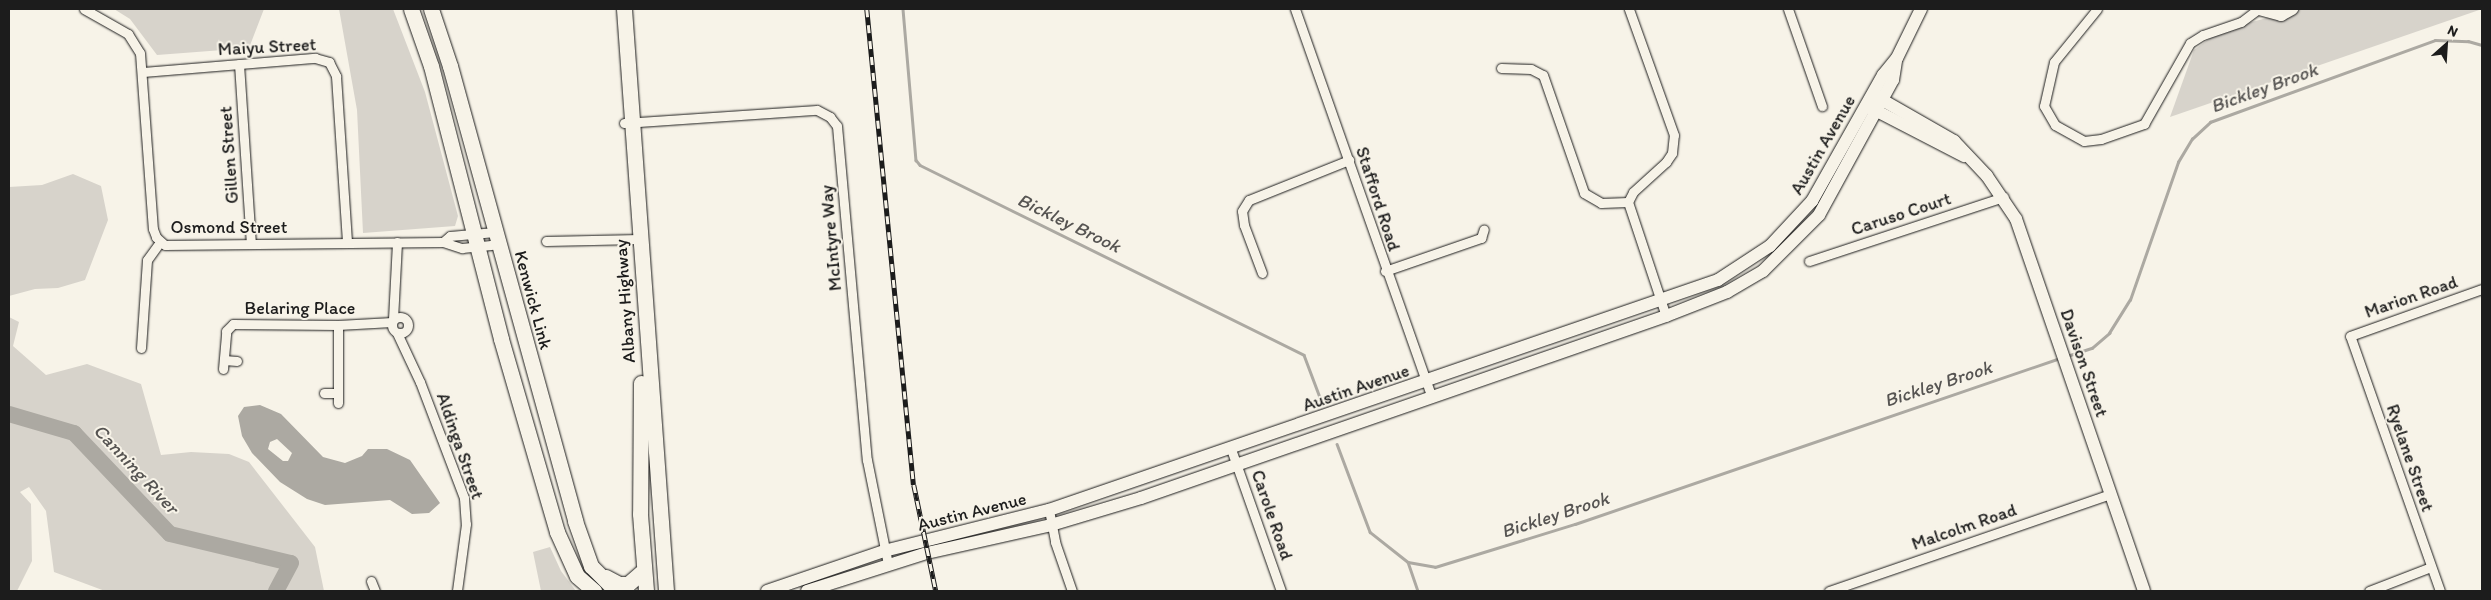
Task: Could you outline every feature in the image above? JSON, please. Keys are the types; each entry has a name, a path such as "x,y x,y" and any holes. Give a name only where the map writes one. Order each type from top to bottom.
{"highway":[{"name":"Albany Highway","path":"615,9 628,123"},
{"name":"Albany Highway","path":"624,9 628,123 636,239 666,591"},
{"name":"Kenwick Link","path":"433,13 573,515 592,566 616,591"},
{"path":"414,16 431,66 476,240 549,506 563,549 576,576 590,591"},
{"name":"Albany Highway","path":"636,239 640,356 640,514 646,591"},
{"path":"592,566 619,584 634,581 644,570"},
{"path":"576,576 594,591"}],"main road":[{"path":"1875,103 1893,80 1897,58 1922,9"},
{"path":"2258,9 2280,15 2292,9"},
{"name":"Davison Street","path":"1875,103 1969,158 2004,197 2016,219 2144,591"},
{"name":"Austin Avenue","path":"767,591 884,552 1049,510 1661,301 1728,275 1777,240 1821,188 1875,103"},
{"name":"Austin Avenue","path":"807,591 888,564 1051,525 1237,465 1666,316 1746,282 1795,242 1820,215 1875,103"}],"street":[{"name":"Osmond Street","path":"84,9 128,34 140,53 153,229 160,242 169,246 444,242 452,248 476,240 496,238"},
{"name":"Stafford Road","path":"1295,9 1349,160 1385,271 1432,398"},
{"path":"1629,9 1674,135 1672,154 1666,162 1633,192 1628,202 1666,316"},
{"path":"1788,9 1822,106"},
{"path":"2097,9 2054,62 2044,106 2055,125 2084,141 2100,139 2144,124 2190,43 2203,35 2241,22 2258,9"},
{"name":"Maiyu Street","path":"142,72 314,58 329,62 333,68 347,243"},
{"name":"Gillen Street","path":"239,64 251,244"},
{"path":"1501,68 1530,69 1543,75 1584,193 1601,203 1628,202"},
{"name":"McIntyre Way","path":"628,123 817,110 830,117 837,126 867,460 884,552 888,564"},
{"path":"1262,273 1244,225 1242,211 1249,200 1349,160"},
{"name":"Caruso Court","path":"1809,261 2004,197"},
{"path":"1385,271 1480,238 1484,229"},
{"name":"Osmond Street","path":"444,242 450,236 476,240 496,238"},
{"path":"546,240 636,239"},
{"path":"141,348 146,260 160,242"},
{"name":"Aldinga Street","path":"397,242 397,325 403,346 420,382 464,498 466,524 457,591"},
{"name":"Marion Road","path":"2350,336 2482,289"},
{"name":"Belaring Place","path":"237,361 223,364 226,331 233,324 397,325"},
{"path":"338,325 338,403"},
{"name":"Ryelane Street","path":"2350,336 2440,591"},
{"path":"324,393 338,393"},
{"name":"Carole Road","path":"1232,449 1281,591"},
{"name":"Malcolm Road","path":"1828,591 2110,494"},
{"path":"1049,510 1051,525 1072,591"},
{"path":"2369,591 2431,567"},
{"path":"370,581 375,591"}],"shaded area":[{"path":"114,9 264,9 249,48 157,55 130,19"},
{"path":"339,9 393,9 425,92 458,216 455,226 363,233 357,110"},
{"path":"2301,9 2482,9 2170,117 2194,50 2221,30"},
{"path":"73,174 101,186 108,220 85,280 58,288 35,289 9,296 9,187 42,185"},
{"path":"9,317 19,322 13,346 46,375 87,364 141,384 161,455 191,452 229,454 249,462 315,547 324,591 105,591 54,572 46,511 29,487 20,492 31,504 32,561 17,591 9,591"},
{"path":"260,405 281,414 323,457 345,463 362,456 368,449 387,449 410,460 440,503 429,513 412,514 390,500 325,505 307,499 280,482 252,453 242,436 238,416 244,407","holes":["277,439 292,453 288,461 283,461 268,449 270,442"]},
{"path":"550,547 561,571 576,591 541,591 533,552"}],"waterway":[{"name":"Bickley Brook","path":"903,9 916,160 920,165 1304,355 1321,400"},
{"name":"Bickley Brook","path":"2067,356 2092,348 2109,333 2130,300 2178,162 2192,139 2210,122 2435,40 2468,41 2482,45"},
{"name":"Bickley Brook","path":"1337,444 1370,532 1408,562 1435,567 1575,524 2060,358"},
{"name":"Canning River","path":"9,414 74,433 170,534 291,563 276,591"},
{"path":"1408,562 1418,591"}],"railway":[{"path":"867,9 914,485 936,591"}]}
